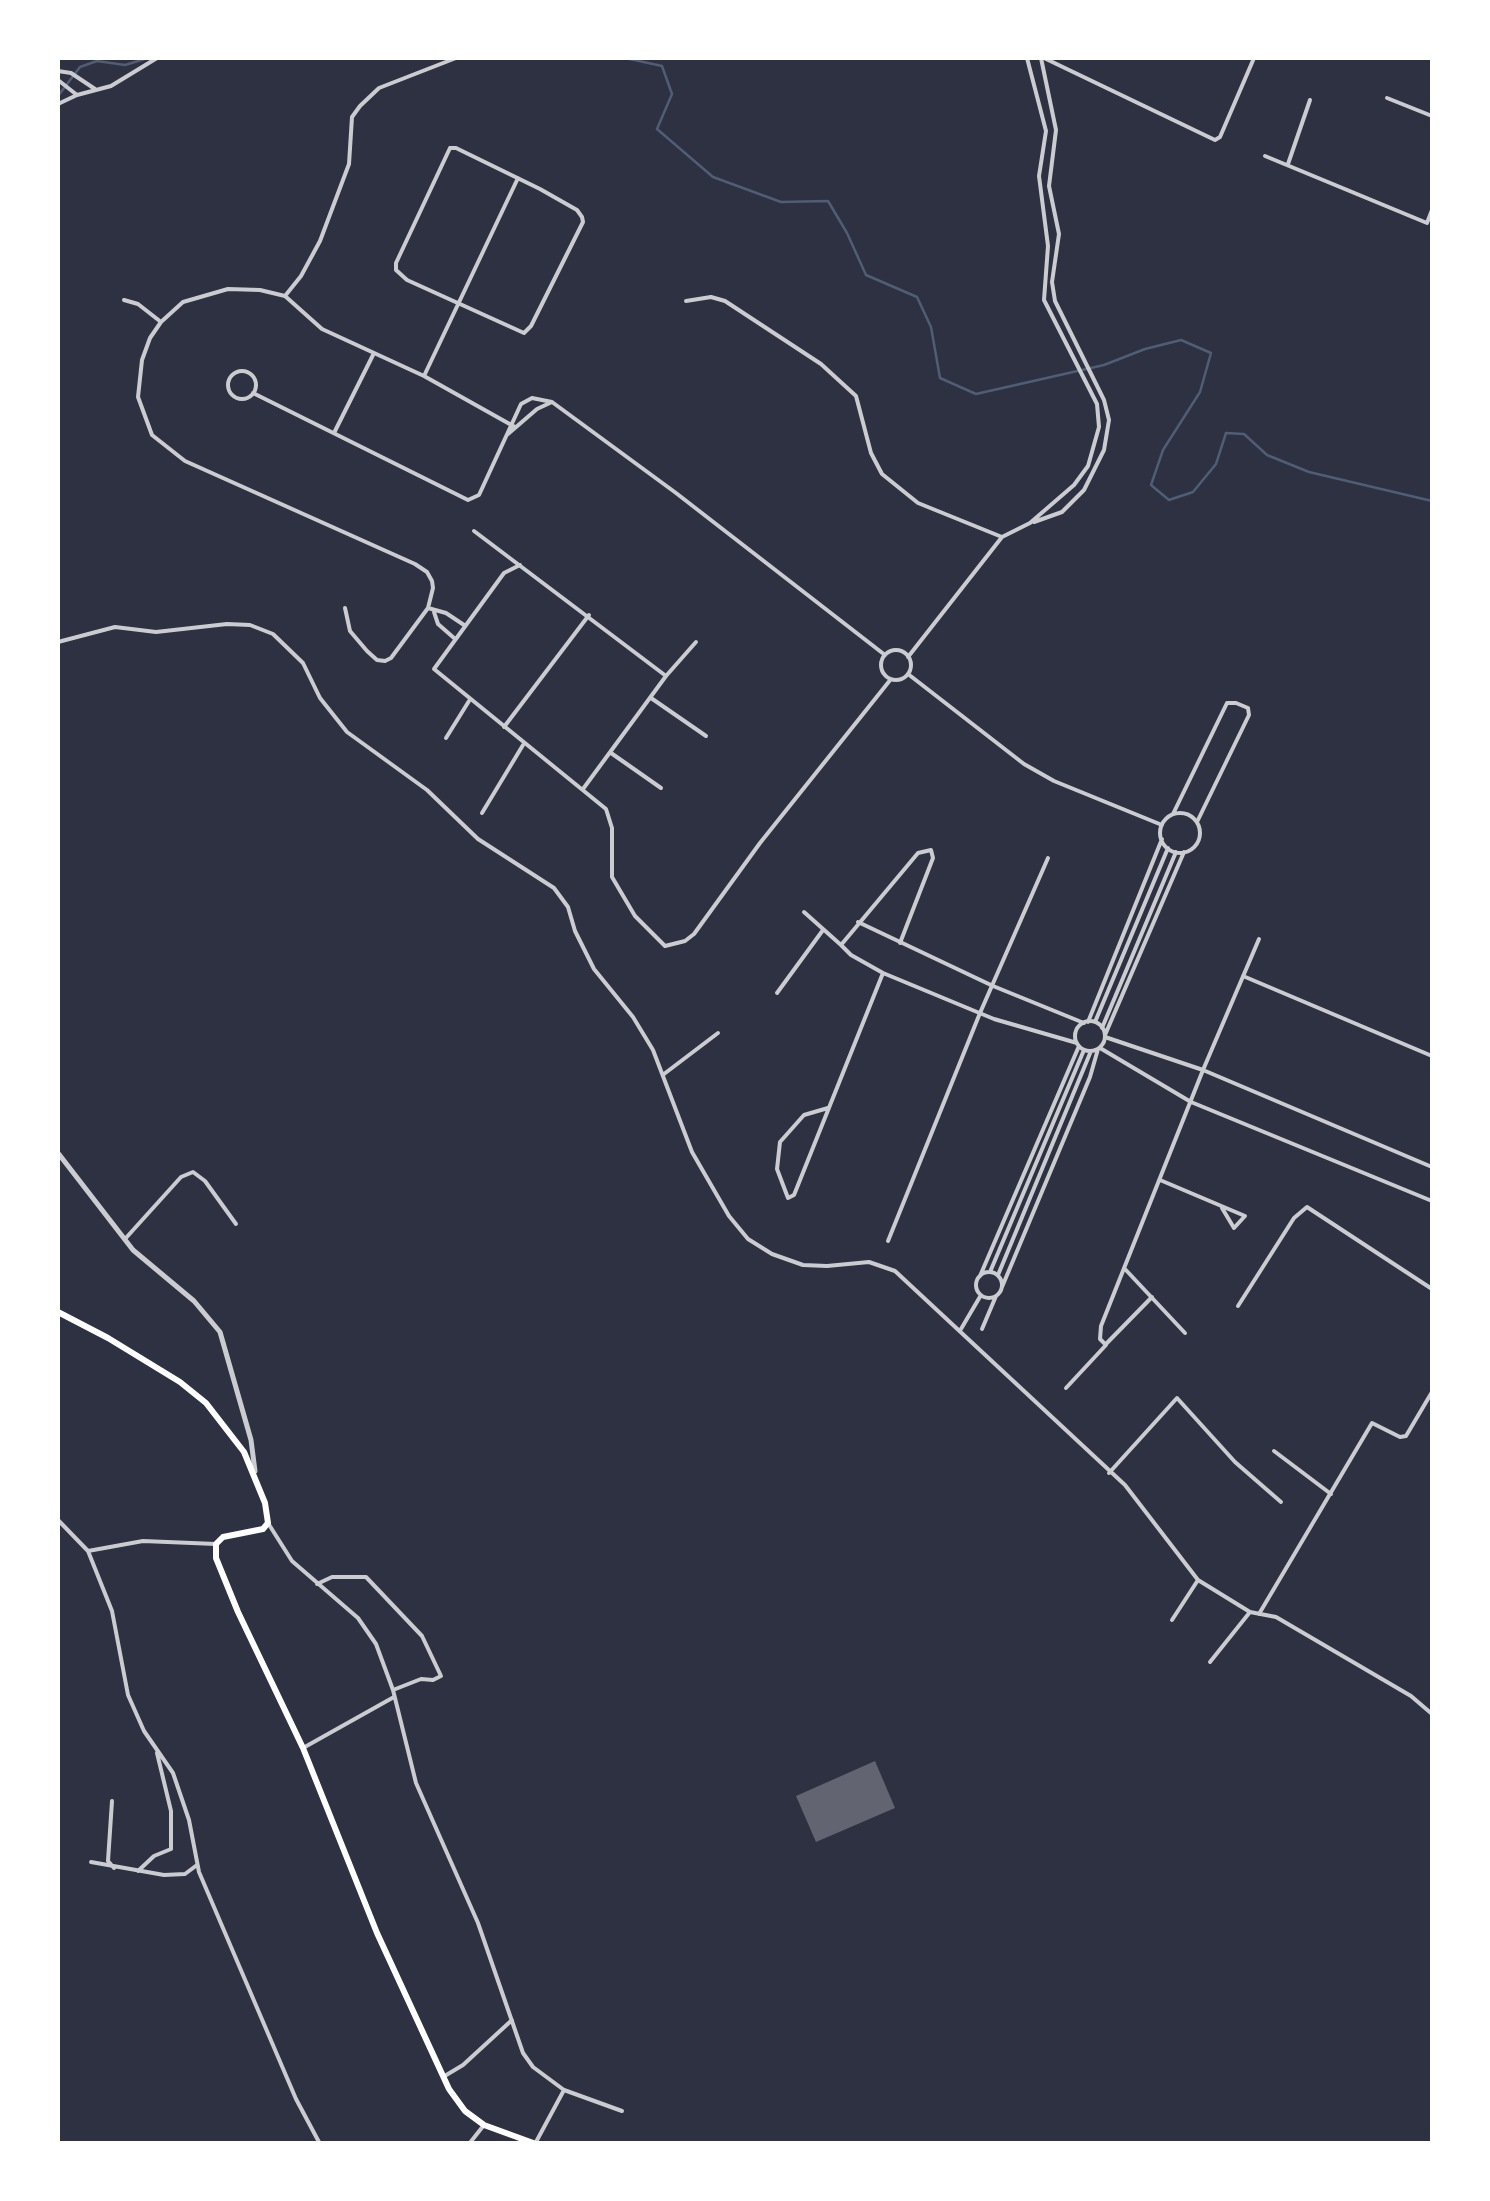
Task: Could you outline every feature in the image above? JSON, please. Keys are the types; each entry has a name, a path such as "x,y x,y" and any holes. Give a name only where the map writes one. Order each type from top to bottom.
{"main road":[{"path":"58,1312 180,1382 206,1403 255,1475 268,1522 255,1532 223,1537 216,1544 216,1558 238,1612 302,1748 377,1933 444,2077 464,2111 484,2124 536,2143"}],"street":[{"path":"58,104 95,88 112,86 158,58"},
{"path":"285,296 320,240 349,164 352,117 379,88 456,58"},
{"path":"1028,58 1046,131 1039,176 1048,246 1043,290 1097,404 1099,428 1088,466 1061,498 1030,523"},
{"path":"1043,58 1213,140 1220,138 1254,58"},
{"path":"908,674 908,657 1002,537 1062,512 1075,501 1093,475 1109,430 1104,400 1059,310 1052,282 1059,234 1049,186 1056,130 1043,58"},
{"path":"58,72 66,71 95,88"},
{"path":"58,80 77,95"},
{"path":"1387,98 1432,116"},
{"path":"1288,164 1310,100"},
{"path":"456,148 518,178 577,210 582,222 532,326 524,332 406,280 396,270 396,262 445,153 456,148"},
{"path":"1265,156 1427,223 1432,210"},
{"path":"424,376 518,178"},
{"path":"345,608 350,631 367,652 385,661 431,610 434,588 427,572 415,564 208,473 152,435 141,412 138,377 150,338 161,322 183,302 216,290 260,290 285,296 322,329 424,376 513,425"},
{"path":"686,301 712,297 725,301 821,364 856,396 871,453 882,474 918,503 1002,537"},
{"path":"124,300 138,304 161,322"},
{"path":"335,431 373,354"},
{"path":"240,372 252,376 254,392 244,399 232,395 230,378 240,372"},
{"path":"254,392 468,500 479,495 521,404 528,399 552,402 885,656"},
{"path":"513,425 552,402"},
{"path":"474,531 666,676"},
{"path":"520,565 504,573 434,669 610,814 610,868 618,891 634,916 666,946 686,941 694,934 760,843 891,679"},
{"path":"431,610 446,612 464,625"},
{"path":"431,610 438,624 454,638"},
{"path":"502,728 589,615"},
{"path":"58,642 115,627 156,632 250,624 273,634 302,663 320,698 347,732 427,790 478,840 554,888 568,908 574,930 594,968 633,1018 664,1074 692,1152 729,1216 748,1239 772,1254 802,1265 869,1262 896,1271 1124,1484 1198,1580 1250,1612 1276,1616 1411,1696 1432,1714"},
{"path":"582,790 666,676 696,642"},
{"path":"908,657 894,650 885,656 882,669 891,679 908,674"},
{"path":"908,674 1024,764 1162,825"},
{"path":"651,698 706,736"},
{"path":"446,738 469,700"},
{"path":"1002,1287 998,1275 1184,852 1198,842 1197,822 1249,715 1248,708 1236,702 1227,704 1173,814 1162,825 1162,840 1089,1022"},
{"path":"482,814 524,744"},
{"path":"611,753 661,788"},
{"path":"1173,814 1187,814 1197,822"},
{"path":"1162,840 1168,848 1184,852"},
{"path":"990,1272 1080,1046 1076,1032 1089,1022 1168,848"},
{"path":"842,944 918,853 931,850 932,862 900,944"},
{"path":"1105,1036 1102,1028 1176,852"},
{"path":"888,1241 1048,858"},
{"path":"804,912 851,955 883,973 980,1013 1096,1050 1192,1102 1432,1202"},
{"path":"858,922 993,986 1102,1028"},
{"path":"777,993 823,930"},
{"path":"1106,1345 1100,1338 1101,1326 1259,939"},
{"path":"828,1108 804,1115 780,1142 777,1169 788,1198 794,1195 883,973"},
{"path":"1243,976 1432,1056"},
{"path":"664,1074 718,1033"},
{"path":"1105,1036 1203,1070 1432,1167"},
{"path":"997,1294 989,1298 981,1295 976,1286 1080,1046"},
{"path":"982,1329 1090,1077 1096,1050"},
{"path":"58,1153 125,1239 156,1271 194,1301 220,1332 251,1440 255,1475"},
{"path":"125,1239 181,1177 192,1172 205,1181 236,1224"},
{"path":"1160,1180 1245,1216 1234,1228 1222,1208"},
{"path":"1238,1306 1294,1218 1307,1207 1432,1289"},
{"path":"1124,1268 1185,1333"},
{"path":"980,1276 990,1272 998,1275"},
{"path":"960,1331 981,1295"},
{"path":"1066,1388 1152,1298"},
{"path":"1259,1614 1372,1424 1406,1436 1432,1392"},
{"path":"1109,1473 1177,1398 1235,1462 1281,1502"},
{"path":"1274,1451 1332,1494"},
{"path":"58,1520 88,1551 112,1611 128,1695 172,1773 185,1806 197,1865 296,2099 320,2144"},
{"path":"268,1522 292,1561 358,1618 376,1644 394,1693 416,1782 478,1923 524,2053 533,2068 564,2090 622,2111"},
{"path":"88,1551 143,1541 216,1544"},
{"path":"302,1748 421,1678 433,1680 441,1676 422,1636 366,1577 332,1576 317,1584"},
{"path":"1172,1620 1198,1580"},
{"path":"1210,1662 1250,1612"},
{"path":"138,1871 154,1856 171,1848 171,1811 156,1748"},
{"path":"112,1801 108,1862 114,1868"},
{"path":"92,1862 145,1874 185,1874 197,1865"},
{"path":"444,2077 463,2065 512,2020"},
{"path":"536,2143 564,2090"},
{"path":"469,2144 484,2124"}],"building":[{"path":"875,1761 895,1808 816,1842 796,1796"}],"waterway":[{"path":"58,96 80,67 97,61 125,65 148,58"},
{"path":"625,58 662,66 672,94 657,129 713,177 781,202 828,201 866,275 917,297 931,327 940,378 976,394 1104,365 1181,340 1211,353 1200,392 1163,450 1151,485 1169,500 1193,492 1216,464 1226,433 1244,434 1267,455 1309,472 1432,501"}]}
